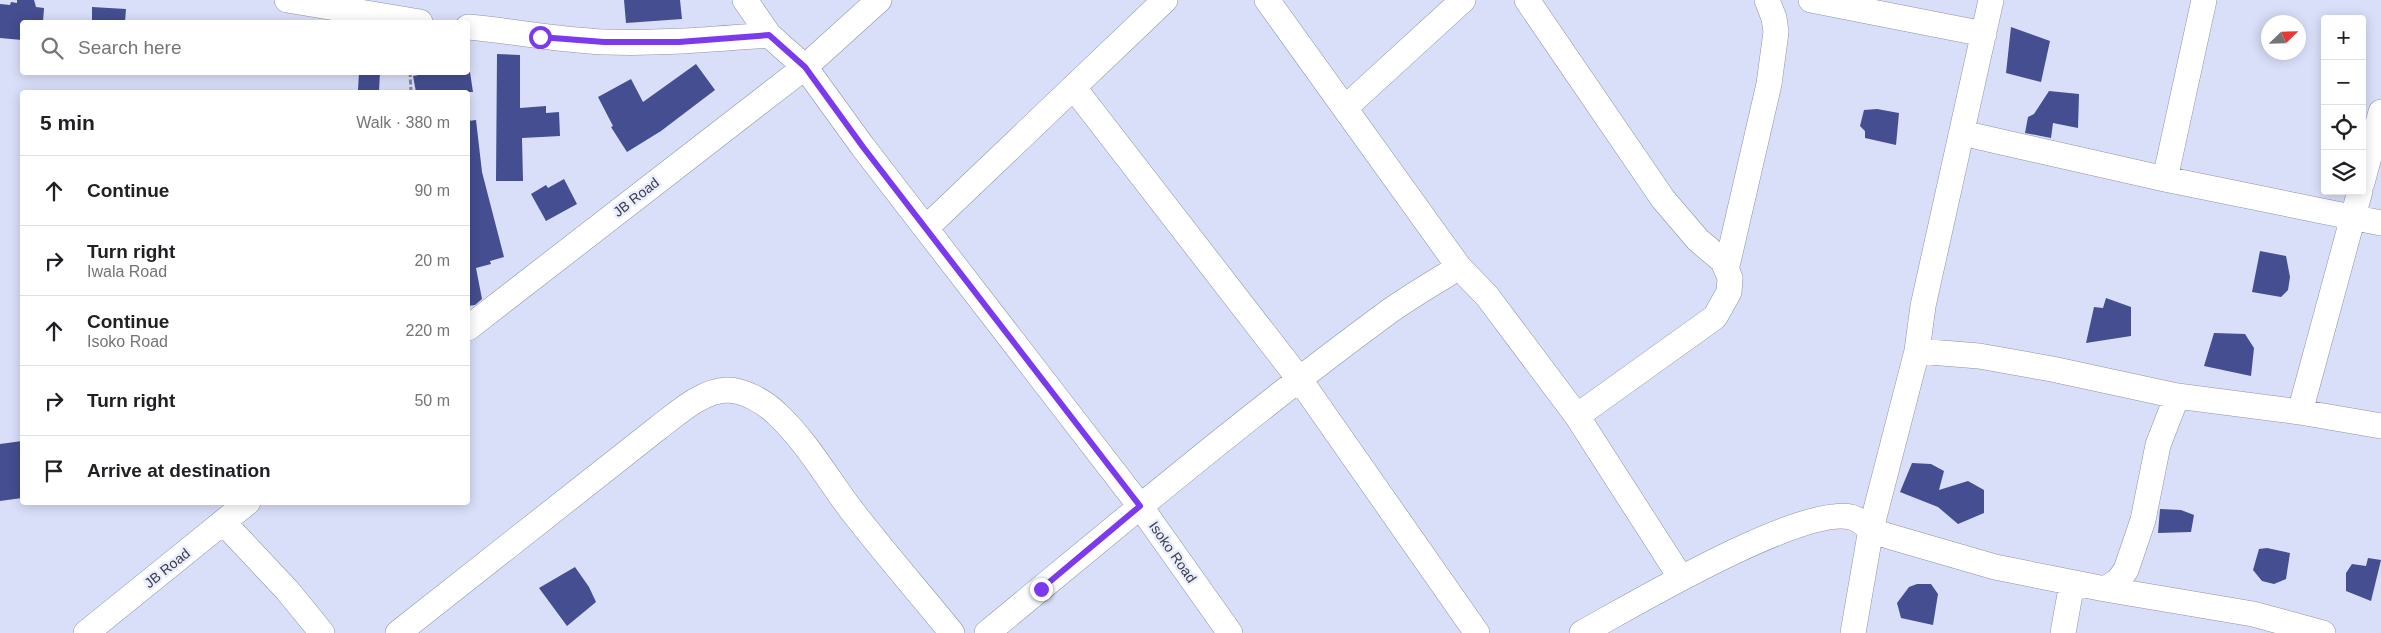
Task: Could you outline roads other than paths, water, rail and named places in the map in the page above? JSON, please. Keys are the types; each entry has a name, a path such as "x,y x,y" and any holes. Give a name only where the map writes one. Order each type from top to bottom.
{"street":[{"path":"287,0 408,20"},
{"name":"Isoko Road","path":"744,0 769,35 805,67 863,147 1140,506 1230,633"},
{"name":"JB Road","path":"470,326 805,67 879,0"},
{"path":"926,228 1164,0"},
{"path":"1267,0 1346,107 1459,267 1487,296 1577,416 1681,578"},
{"path":"1346,107 1462,0"},
{"path":"1527,0 1664,198 1684,224 1727,266"},
{"path":"1577,416 1715,318 1729,292 1730,278 1727,266 1769,84 1776,32 1774,18 1767,0"},
{"path":"1811,0 1984,34"},
{"path":"1852,633 1871,529 1917,351 1923,306 1991,0"},
{"path":"2165,179 2204,0"},
{"path":"470,27 540,37 604,42 679,42 769,35"},
{"path":"1074,88 1300,380 1477,633"},
{"path":"2366,168 2381,112"},
{"path":"1962,133 2165,179 2381,223"},
{"path":"2300,412 2359,195"},
{"path":"987,633 1140,506 1300,380 1384,315 1459,267"},
{"path":"1917,351 1979,356 2043,367 2177,396 2300,412 2381,426"},
{"path":"398,633 658,428 709,394 728,390 756,398 777,413 799,438 850,508 952,633"},
{"path":"2106,589 2118,581 2126,570 2143,520 2158,446 2177,396"},
{"name":"JB Road","path":"86,633 244,505"},
{"path":"1582,633 1681,578 1800,523 1831,517 1852,517 1860,520 1871,529 1908,543 1995,567 2072,583 2211,606 2284,628 2323,633"},
{"path":"223,522 287,590 322,633"},
{"path":"2063,633 2072,583"}]}
